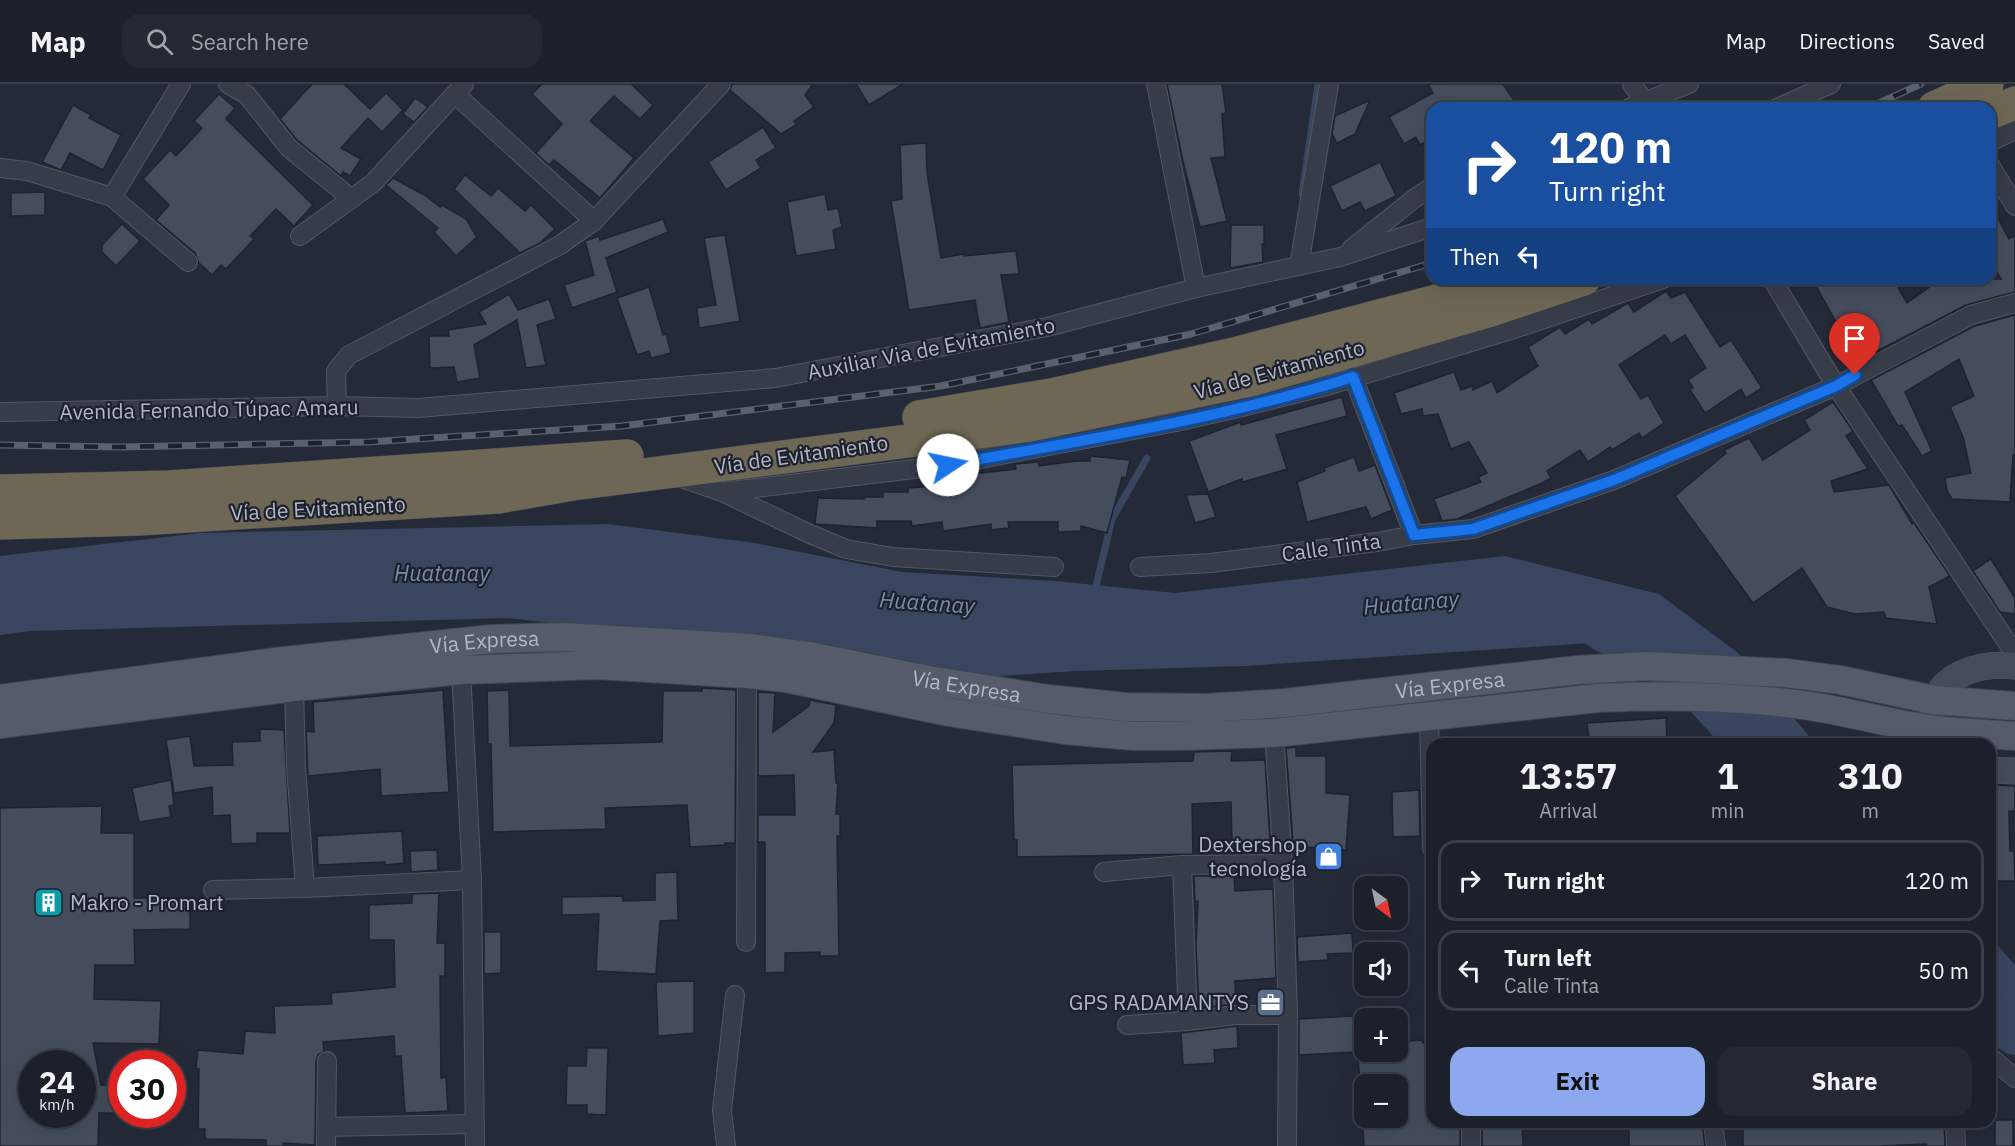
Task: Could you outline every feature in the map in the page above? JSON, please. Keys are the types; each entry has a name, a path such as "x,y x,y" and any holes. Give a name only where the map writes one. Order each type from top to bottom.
{"highway":[{"path":"1947,102 1987,84"},
{"path":"1996,111 2015,103"},
{"name":"Vía de Evitamiento","path":"0,491 170,487 619,457 849,429 1051,395 1238,353 1433,302 1485,285"},
{"name":"Vía de Evitamiento","path":"0,523 139,519 498,497 665,472 946,450 1025,426 1255,379 1488,311 1566,285"},
{"path":"0,528 37,522"}],"main road":[{"name":"Vía Expresa","path":"0,699 275,662 492,639 564,637 751,648 809,656 928,680 1037,697 1125,707 1206,708 1274,704 1577,670 1647,666 1787,673 1840,680 1934,700 2015,706"},
{"path":"1936,737 1931,714 1934,700 1944,685 1977,666 1999,664 2015,666"},
{"name":"Vía Expresa","path":"0,724 294,687 461,670 598,665 786,678 949,712 1065,730 1132,736 1274,733 1599,698 1700,697 1834,709 1936,737 2015,736"},
{"path":"1996,770 2015,771"}],"street":[{"path":"112,197 181,84"},
{"path":"228,84 247,95 290,148 352,199"},
{"path":"337,406 336,371 349,355 560,245 594,221 721,84"},
{"path":"1156,84 1196,288"},
{"path":"1299,266 1329,84"},
{"path":"1632,84 1639,102"},
{"path":"1650,102 1689,84"},
{"path":"1790,102 1831,84"},
{"path":"300,236 373,183 458,88 594,221"},
{"path":"1996,139 2015,130"},
{"path":"0,168 27,171 112,197 188,262"},
{"path":"1996,175 2015,206"},
{"path":"1340,257 1426,191"},
{"name":"Auxiliar Via de Evitamiento","path":"418,408 775,378 1047,327 1196,288 1340,257 1426,229"},
{"path":"722,492 946,450 1176,422 1353,377 1514,329 1645,285"},
{"path":"1776,285 1836,386 2015,654"},
{"name":"Calle Tinta","path":"1140,567 1211,563 1473,529 1614,480 1836,386 1971,315 2015,303"},
{"path":"1353,377 1414,535"},
{"name":"Avenida Fernando Túpac Amaru","path":"0,412 337,406 418,408"},
{"path":"665,472 722,492 846,549 893,557 1054,567"},
{"path":"461,670 472,880 475,1146"},
{"path":"746,942 747,674"},
{"path":"294,687 296,767 305,888"},
{"path":"1428,716 1429,738"},
{"path":"1274,733 1283,864 1288,1015 1287,1146"},
{"path":"1104,872 1182,865 1283,864"},
{"path":"1182,865 1188,1021"},
{"path":"213,890 472,880"},
{"path":"726,1146 722,1110 735,995"},
{"path":"1127,1025 1235,1015 1288,1015"},
{"path":"326,1146 327,1061"},
{"path":"1996,1062 2015,1078"},
{"path":"326,1127 474,1124"},
{"path":"1471,1128 1471,1146"},
{"path":"1714,1128 1716,1146"},
{"path":"1955,1128 1956,1146"}],"water":[{"name":"Huatanay","path":"608,524 755,543 902,572 1055,581 1175,593 1505,556 1659,594 1737,652 1811,738 1742,738 1693,684 1589,623 1245,646 1075,651 968,658 835,636 509,598 29,611 0,615 0,556 200,533"},
{"path":"1996,944 2015,965 2015,1035 1996,1020"}],"building":[{"path":"312,84 344,84 370,109 386,93 403,110 382,132 368,118 341,148 361,159 350,176 343,172 341,176 297,140 280,119"},
{"path":"542,84 631,84 653,105 640,119 614,96 590,121 634,158 600,198 554,160 549,165 536,153 562,124 532,94"},
{"path":"732,84 813,84 805,95 814,107 794,121 796,125 781,134 730,90"},
{"path":"856,84 903,84 869,105"},
{"path":"1167,84 1222,84 1226,113 1222,114 1225,157 1211,158 1227,221 1200,227"},
{"path":"1428,84 1503,84 1515,102 1426,102 1426,142 1420,145 1416,137 1404,144 1389,117 1433,93"},
{"path":"219,94 235,108 226,119 313,205 294,226 276,209 250,236 254,239 226,269 221,265 212,275 199,263 195,253 156,220 169,205 143,179 170,150 176,156 202,128 194,121"},
{"path":"415,98 428,107 414,122 403,114"},
{"path":"1370,100 1355,134 1337,143 1332,134 1335,116"},
{"path":"73,105 91,115 89,118 121,135 103,170 70,153 61,170 42,162"},
{"path":"763,127 776,148 756,160 761,168 726,190 708,162"},
{"path":"926,143 927,173 941,258 964,254 964,256 1016,251 1019,274 1001,275 1009,322 980,328 975,300 909,310 891,201 902,199 900,145"},
{"path":"1380,162 1396,196 1365,211 1360,202 1342,211 1330,186"},
{"path":"465,175 491,196 498,188 525,211 531,205 555,229 540,243 520,253 454,189"},
{"path":"393,178 426,196 440,207 442,205 466,219 477,237 456,256 434,232 438,228 386,185"},
{"path":"45,192 45,215 11,216 11,193"},
{"path":"825,194 828,210 838,208 842,227 833,230 836,249 796,256 787,202"},
{"path":"1996,214 2009,239 2015,235 2015,292 1966,305 1858,361 1815,285 1896,285 1907,303 1932,285 1996,285 1996,279 2001,279 1996,271"},
{"path":"663,219 668,232 606,258 617,292 572,308 564,285 594,275 585,241 599,236 600,240"},
{"path":"122,224 140,241 116,266 102,252 102,245"},
{"path":"1231,225 1264,225 1263,262 1230,268"},
{"path":"725,235 740,321 699,328 697,308 716,305 704,238"},
{"path":"649,287 663,335 666,334 671,353 651,358 649,351 637,355 617,298"},
{"path":"1666,291 1671,298 1685,292 1720,347 1731,340 1762,388 1746,398 1741,389 1705,413 1690,390 1693,388 1688,380 1706,368 1685,335 1671,344 1665,335 1619,365 1641,399 1648,395 1664,423 1642,438 1639,433 1612,450 1610,447 1588,462 1580,450 1547,471 1551,478 1542,483 1457,519 1442,521 1434,499 1481,482 1478,477 1487,473 1469,442 1451,449 1438,414 1423,416 1422,409 1401,414 1394,393 1454,372 1461,390 1472,386 1473,390 1492,381 1497,393 1538,366 1528,347 1560,327 1565,334 1589,319 1592,324 1628,303 1634,312"},
{"path":"509,294 518,310 549,299 556,319 537,325 546,365 526,368 517,320 474,345 480,378 457,382 454,367 430,368 429,336 449,336 448,330 486,324 479,312"},
{"path":"2015,315 2015,455 2013,455 2010,502 1952,499 1947,491 1945,478 1971,473 1963,437 1950,407 1974,396 1959,359 1905,392 1932,451 1922,456 1902,425 1898,426 1871,380 1975,326"},
{"path":"1342,397 1347,416 1276,435 1287,469 1243,482 1242,479 1208,492 1189,441 1241,422 1241,425"},
{"path":"1833,402 1853,431 1846,436 1868,469 1831,481 1834,492 1889,485 1912,524 1914,523 1950,576 1929,587 1937,624 1886,618 1884,612 1855,614 1827,607 1802,568 1753,603 1675,496 1726,453 1724,450 1749,438 1763,460 1810,430 1804,420"},
{"path":"1090,456 1130,460 1126,478 1122,477 1107,533 1081,526 1081,531 1058,532 1058,522 1008,522 1009,528 991,530 991,524 943,531 942,522 912,526 911,521 877,521 877,528 815,524 818,498 883,497 883,492 908,492 908,488 973,483 972,474 1016,469 1015,464 1038,462 1039,466 1090,461"},
{"path":"1354,457 1359,471 1375,465 1392,510 1371,519 1366,507 1307,522 1297,482 1325,471 1324,468"},
{"path":"1208,494 1216,517 1195,523 1186,495"},
{"path":"1991,559 2015,598 2015,614 2000,612 1973,571"},
{"path":"702,688 736,690 735,843 690,847 687,805 605,808 606,829 493,832 487,691 509,690 510,746 662,742 663,691 702,691"},
{"path":"443,690 449,792 381,796 380,769 308,776 306,731 314,732 313,702"},
{"path":"758,692 775,693 773,732 809,706 810,700 836,705 834,723 813,752 834,750 836,783 838,783 836,814 840,814 840,836 837,836 839,956 820,956 820,952 785,953 785,972 765,973 765,842 758,842 758,815 795,815 794,775 758,776"},
{"path":"1666,718 1667,738 1589,738 1587,723"},
{"path":"260,729 284,730 290,833 257,833 257,843 231,844 230,815 213,816 212,787 174,793 166,740 190,736 194,766 233,765 232,742 260,741"},
{"path":"1296,747 1296,756 1326,756 1326,793 1350,795 1346,850 1295,846 1293,842 1286,748"},
{"path":"1232,751 1231,761 1265,760 1270,842 1232,843 1231,802 1192,804 1193,854 1017,857 1017,840 1014,840 1012,765 1193,761 1194,752"},
{"path":"171,780 174,805 169,806 171,817 139,822 132,788"},
{"path":"1996,785 2015,786 2015,811 2009,811 2010,851 2014,851 2015,881 1996,881"},
{"path":"1419,790 1420,836 1393,837 1392,792"},
{"name":"Makro - Promart","path":"102,806 101,833 134,833 134,898 190,898 190,929 134,930 135,965 95,965 94,999 161,1001 159,1044 93,1043 94,1050 18,1050 18,1128 96,1128 96,1059 101,1085 108,1085 108,1113 99,1113 98,1146 0,1146 0,808"},
{"path":"402,831 404,863 318,865 317,836"},
{"path":"437,850 438,870 411,872 410,851"},
{"path":"677,872 678,920 660,921 656,974 596,971 599,914 562,915 562,897 623,896 623,901 655,900 655,873"},
{"path":"1194,876 1234,876 1235,891 1273,889 1276,978 1235,981 1236,1004 1199,1008 1196,947 1198,901 1195,902"},
{"path":"439,893 437,943 445,943 445,976 440,976 441,1078 446,1077 448,1111 405,1113 401,1056 395,1056 394,1036 323,1042 324,1051 318,1055 316,1061 315,1145 283,1143 283,1146 266,1146 266,1140 205,1139 205,1129 198,1129 199,1069 196,1068 198,1050 243,1054 245,1031 275,1033 274,1006 332,1004 331,993 395,987 394,940 369,940 369,905 412,903 412,894"},
{"path":"484,932 501,932 501,973 484,974"},
{"path":"1352,933 1353,953 1327,954 1328,960 1298,962 1297,937"},
{"path":"694,981 694,1033 658,1036 656,982"},
{"path":"1353,1016 1354,1052 1299,1055 1299,1019"},
{"path":"1237,1026 1238,1048 1214,1050 1215,1063 1183,1065 1181,1033"},
{"path":"1422,1040 1423,1043 1426,1043 1426,1128 1460,1128 1460,1146 1364,1146 1363,1128 1408,1128 1408,1074 1359,1074 1358,1062 1408,1062 1408,1041"},
{"path":"587,1048 608,1048 606,1115 587,1114 587,1105 566,1105 567,1066 586,1066"},
{"path":"1996,1120 2013,1120 2013,1146 1995,1146"},
{"path":"1482,1128 1522,1128 1523,1146 1482,1146"},
{"path":"1629,1128 1703,1128 1705,1146 1629,1146"},
{"path":"1743,1128 1944,1128 1945,1146 1926,1146 1926,1144 1743,1146"}],"waterway":[{"path":"1302,194 1318,84"},
{"path":"1094,594 1112,519 1147,458"},
{"path":"0,615 29,611 509,598 835,636 968,658 1075,651 1245,646 1589,623 1693,684 1742,738"},
{"path":"1996,1021 2015,1035"}],"railway":[{"path":"1881,102 1921,84"},
{"path":"0,445 119,447 368,442 622,426 941,386 1191,334 1426,265"}],"place":[{"name":"Dextershop tecnología","path":"1328,856"},
{"name":"Makro - Promart","path":"49,902"},
{"name":"GPS RADAMANTYS","path":"1270,1002"}],"route":[{"path":"948,465 1176,422 1330,385 1353,377 1414,535 1473,529 1614,480 1836,386 1855,375"}]}
